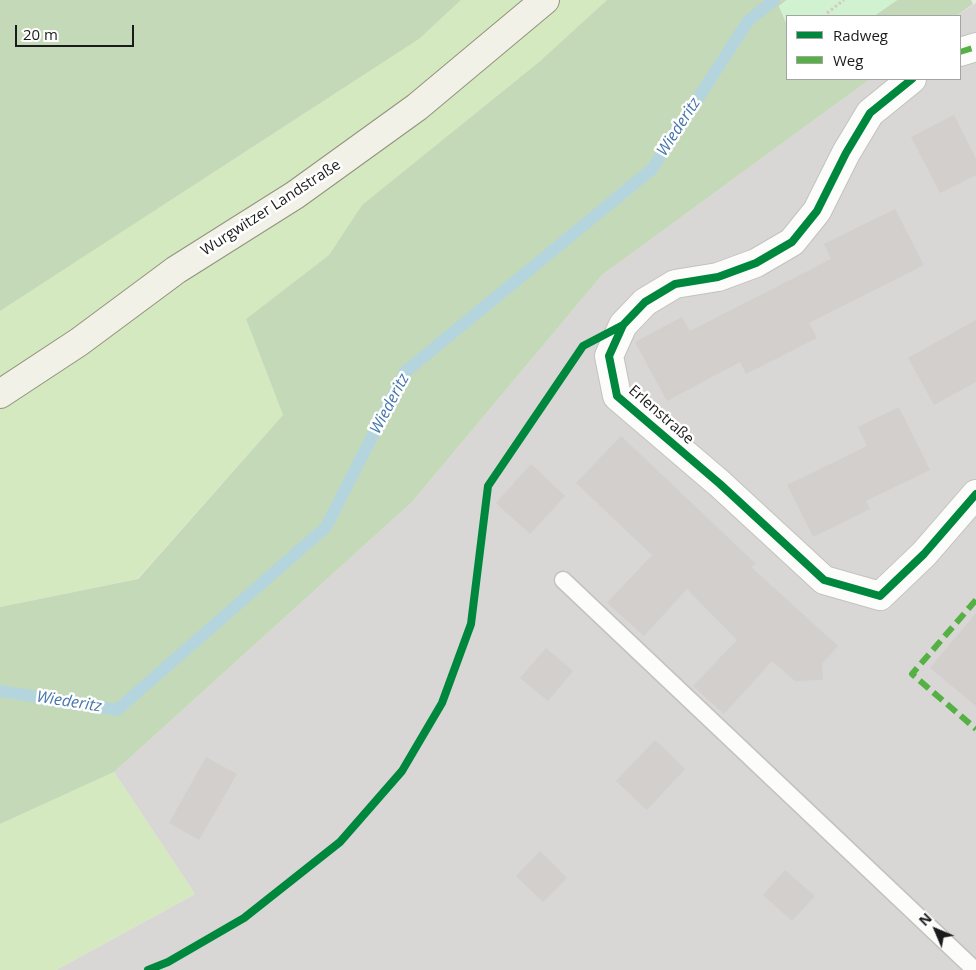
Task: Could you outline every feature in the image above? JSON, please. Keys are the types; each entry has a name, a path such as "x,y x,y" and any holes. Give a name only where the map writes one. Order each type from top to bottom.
{"main road":[{"name":"Wurgwitzer Landstraße","path":"0,394 79,342 176,270 295,195 418,107 540,5"}],"street":[{"path":"961,52 976,47"},
{"name":"Erlenstraße","path":"911,80 870,113 846,153 818,211 792,242 756,263 718,277 675,284 645,302 623,325 609,356 617,396 720,484 824,580 880,596 924,554 976,494"}],"lane":[{"path":"563,580 975,970"}],"path":[{"path":"827,13 844,0"}],"shaded area":[{"path":"976,3 976,970 56,970 195,894 114,772 412,502 602,275 869,80 961,80 961,15 958,15"}],"green space":[{"path":"0,0 461,0 419,39 0,311"},
{"path":"461,0 607,0 539,62 362,205 329,255 246,319 283,415 137,579 0,607 0,311 419,39"},
{"path":"607,0 787,0 779,6 786,23 786,80 869,80 602,275 412,502 114,772 0,824 0,607 138,579 283,415 246,319 329,255 362,205 539,62"},
{"path":"787,0 897,0 875,15 786,15 786,23 779,6"},
{"path":"897,0 971,0 973,4 957,15 875,15"},
{"path":"114,772 195,894 56,970 0,970 0,824"}],"building":[{"path":"954,115 976,159 976,175 940,193 911,137"},
{"path":"895,209 924,265 809,323 817,338 746,374 740,362 667,401 635,342 682,317 690,331 831,259 824,244"},
{"path":"976,320 976,382 934,405 908,358"},
{"path":"899,407 930,470 866,501 870,509 813,537 787,485 867,446 858,427"},
{"path":"621,436 756,564 751,567 838,646 822,664 823,680 795,681 772,661 724,714 693,686 737,640 687,589 644,636 607,603 652,555 576,483"},
{"path":"531,464 565,496 530,534 496,503"},
{"path":"976,613 976,706 930,668"},
{"path":"546,648 573,671 548,701 520,678"},
{"path":"655,740 685,769 647,810 616,781"},
{"path":"206,757 237,774 199,840 169,823"},
{"path":"540,851 567,878 543,902 516,876"},
{"path":"785,870 815,896 792,921 763,895"}],"waterway":[{"name":"Wiederitz","path":"0,691 117,710 326,527 405,372 652,169 748,21 774,0"}],"marked path":[{"path":"961,52 976,47"},
{"path":"976,600 912,674 976,729"}],"cycle path":[{"path":"911,80 870,113 846,153 817,211 792,242 756,263 718,277 675,284 645,302 623,325 609,356 617,396 720,484 824,580 880,596 924,554 976,494"},
{"path":"148,970 168,962 244,918 340,842 402,771 442,703 471,624 488,486 583,346 623,325"}]}
